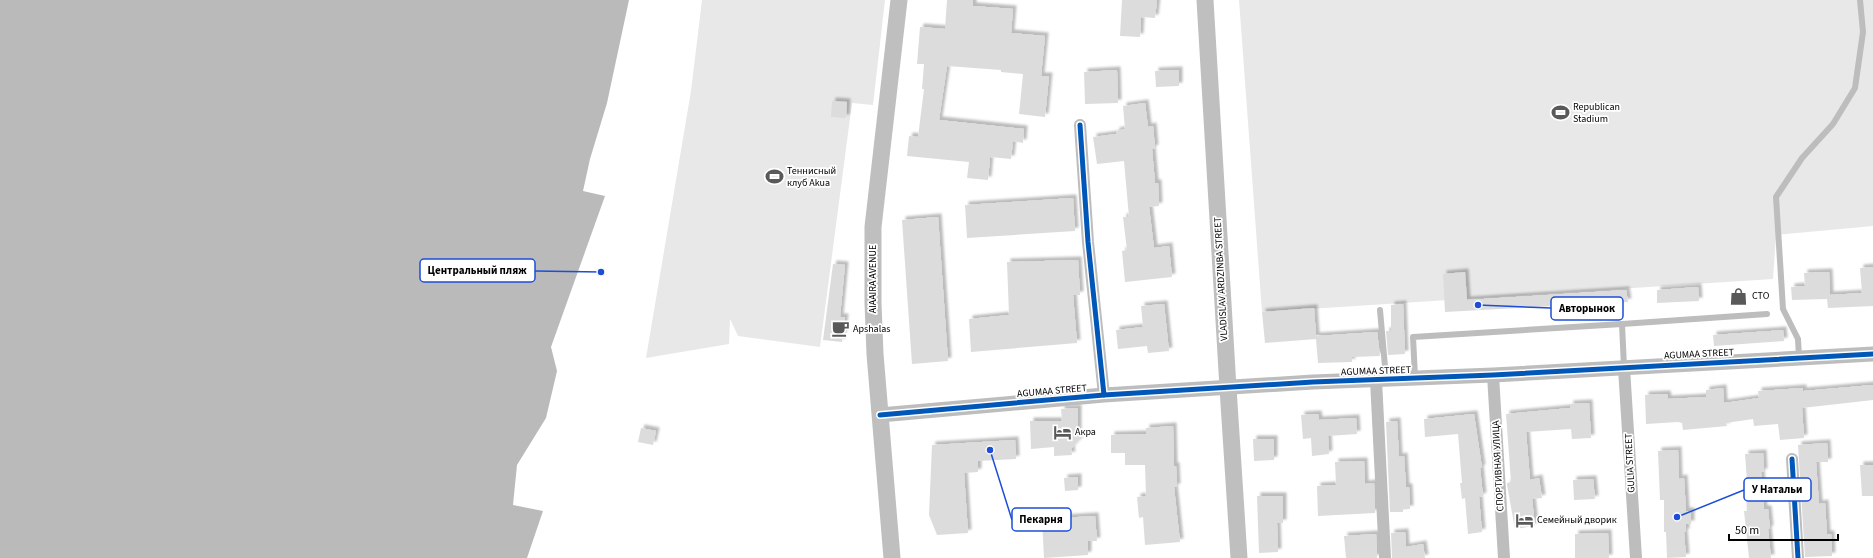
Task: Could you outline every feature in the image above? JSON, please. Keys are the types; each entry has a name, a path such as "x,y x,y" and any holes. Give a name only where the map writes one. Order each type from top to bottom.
{"main road":[{"name":"AIAAIRA AVENUE","path":"892,558 880,415 873,303 873,227 899,0"},
{"name":"VLADISLAV ARDZINBA STREET","path":"1205,0 1239,558"}],"street":[{"path":"1080,125 1088,242 1104,395"},
{"name":"AGUMAA STREET","path":"880,415 1104,395 1313,382 1493,375 1873,354"},
{"name":"GULIA STREET","path":"1624,368 1636,558"},
{"name":"СПОРТИВНАЯ УЛИЦА","path":"1493,375 1504,558"},
{"path":"1381,380 1385,558"},
{"path":"1792,458 1798,558"}],"lane":[{"path":"1799,357 1798,339 1783,309 1776,198 1802,158 1833,124 1855,88 1863,32 1860,0"},
{"path":"1380,310 1381,380"},
{"path":"1415,378 1413,337 1767,314"},
{"path":"1622,324 1624,368"}],"shaded area":[{"path":"0,0 629,0 607,103 590,159 583,191 605,196 551,347 557,371 546,418 517,465 513,505 543,511 527,558 0,558"},
{"path":"702,0 885,0 873,105 852,103 820,347 738,336 730,319 729,344 646,358 691,91"},
{"name":"Republican Stadium","path":"1239,0 1873,0 1873,226 1776,235 1773,279 1262,312"}],"building":[{"path":"947,0 973,0 973,6 1013,9 1011,33 1045,36 1041,76 1049,76 1045,117 1019,114 1023,74 1001,72 1001,70 947,66 939,120 1024,129 1023,143 1013,141 1011,159 990,157 988,180 967,178 969,162 907,156 909,136 918,137 924,89 922,89 924,64 917,64 920,27 945,29"},
{"path":"1122,0 1157,0 1155,18 1141,17 1140,37 1120,36"},
{"path":"1117,70 1118,103 1085,104 1084,72"},
{"path":"1179,70 1179,86 1156,87 1155,71"},
{"path":"832,101 847,102 846,118 831,117"},
{"path":"1145,103 1148,127 1153,126 1155,148 1152,149 1155,183 1158,183 1159,206 1149,207 1154,248 1169,246 1172,277 1125,282 1122,251 1127,250 1123,217 1129,217 1124,161 1097,164 1093,137 1116,134 1116,131 1125,129 1123,106"},
{"path":"1073,198 1075,231 967,238 965,205"},
{"path":"938,217 948,361 912,364 902,220"},
{"path":"1078,260 1080,295 1073,295 1077,343 971,352 969,319 1009,315 1007,262"},
{"path":"833,264 845,265 840,317 845,317 842,342 823,340"},
{"path":"1873,267 1873,306 1828,308 1827,299 1792,300 1791,287 1805,286 1804,273 1829,272 1830,295 1862,293 1860,268"},
{"path":"1465,272 1467,300 1626,290 1628,302 1445,312 1443,274"},
{"path":"1698,287 1699,301 1657,303 1657,290"},
{"path":"1164,304 1169,351 1148,353 1147,346 1118,349 1116,330 1143,327 1141,306"},
{"path":"1403,304 1405,354 1388,355 1386,331 1391,331 1391,305"},
{"path":"1314,308 1316,336 1377,332 1380,356 1352,357 1352,362 1318,363 1316,339 1265,343 1262,312"},
{"path":"1783,330 1784,341 1714,346 1713,335"},
{"path":"1873,385 1873,400 1802,408 1804,438 1780,440 1778,424 1754,426 1753,419 1726,423 1727,426 1683,430 1682,423 1678,422 1646,424 1645,395 1667,394 1668,399 1706,397 1706,390 1723,388 1724,403 1759,398 1758,391 1803,388 1803,391"},
{"path":"1589,403 1591,438 1572,439 1571,429 1526,432 1530,480 1539,478 1542,498 1532,499 1535,526 1515,529 1507,485 1507,483 1511,482 1506,414 1570,408 1570,404"},
{"path":"1078,408 1078,434 1082,437 1071,449 1072,455 1054,456 1054,447 1031,449 1030,421 1062,421 1061,409"},
{"path":"1318,414 1319,420 1356,418 1357,434 1328,436 1329,454 1312,456 1311,438 1303,439 1301,415"},
{"path":"1474,414 1482,468 1480,468 1483,496 1479,497 1482,532 1468,534 1465,498 1462,499 1460,483 1462,483 1458,434 1425,437 1424,419"},
{"path":"1397,421 1399,457 1404,456 1406,487 1409,487 1410,509 1403,509 1403,512 1390,512 1386,422"},
{"path":"1173,426 1174,466 1176,466 1177,487 1174,487 1180,542 1145,545 1143,517 1139,518 1137,497 1146,496 1145,465 1125,465 1125,453 1111,453 1111,435 1146,434 1146,428"},
{"path":"641,428 656,431 653,445 638,442"},
{"path":"1253,439 1274,439 1274,460 1254,461"},
{"path":"1015,440 1016,459 978,461 978,472 964,473 968,533 937,535 929,515 932,445"},
{"path":"1827,443 1828,462 1816,462 1819,504 1825,503 1827,534 1831,534 1832,556 1805,557 1798,445"},
{"path":"1678,450 1679,479 1684,478 1686,511 1691,511 1691,524 1686,524 1686,532 1684,532 1686,557 1667,558 1666,532 1664,532 1664,500 1660,500 1658,451"},
{"path":"1763,453 1764,472 1761,472 1764,509 1768,509 1770,529 1768,529 1771,558 1749,558 1744,511 1747,511 1745,454"},
{"path":"1364,461 1365,484 1374,483 1375,513 1318,516 1317,486 1336,485 1335,462"},
{"path":"1860,465 1873,465 1873,496 1862,496"},
{"path":"1078,477 1078,490 1065,491 1064,478"},
{"path":"1593,479 1595,499 1574,500 1573,480"},
{"path":"1257,496 1283,496 1283,523 1277,523 1278,552 1259,553"},
{"path":"1095,516 1097,541 1088,541 1088,555 1044,558 1042,519"},
{"path":"1405,532 1406,547 1423,544 1425,558 1392,558 1391,533"},
{"path":"1608,533 1609,558 1575,558 1575,534"},
{"path":"1376,534 1377,558 1346,558 1344,536"}],"cycle path":[{"path":"1080,125 1088,242 1104,395"},
{"path":"880,415 1104,395 1313,382 1493,375 1873,354"},
{"path":"1792,459 1798,558"}],"place":[{"name":"Republican Stadium","path":"1560,113"},
{"name":"Теннисный клуб Akua","path":"774,177"},
{"name":"Центральный пляж","path":"601,272"},
{"name":"СТО","path":"1739,296"},
{"name":"Авторынок","path":"1478,305"},
{"name":"Apshalas","path":"840,329"},
{"name":"Акра","path":"1062,432"},
{"name":"Пекарня","path":"990,450"},
{"name":"У Натальи","path":"1677,517"},
{"name":"Семейный дворик","path":"1524,520"}]}
